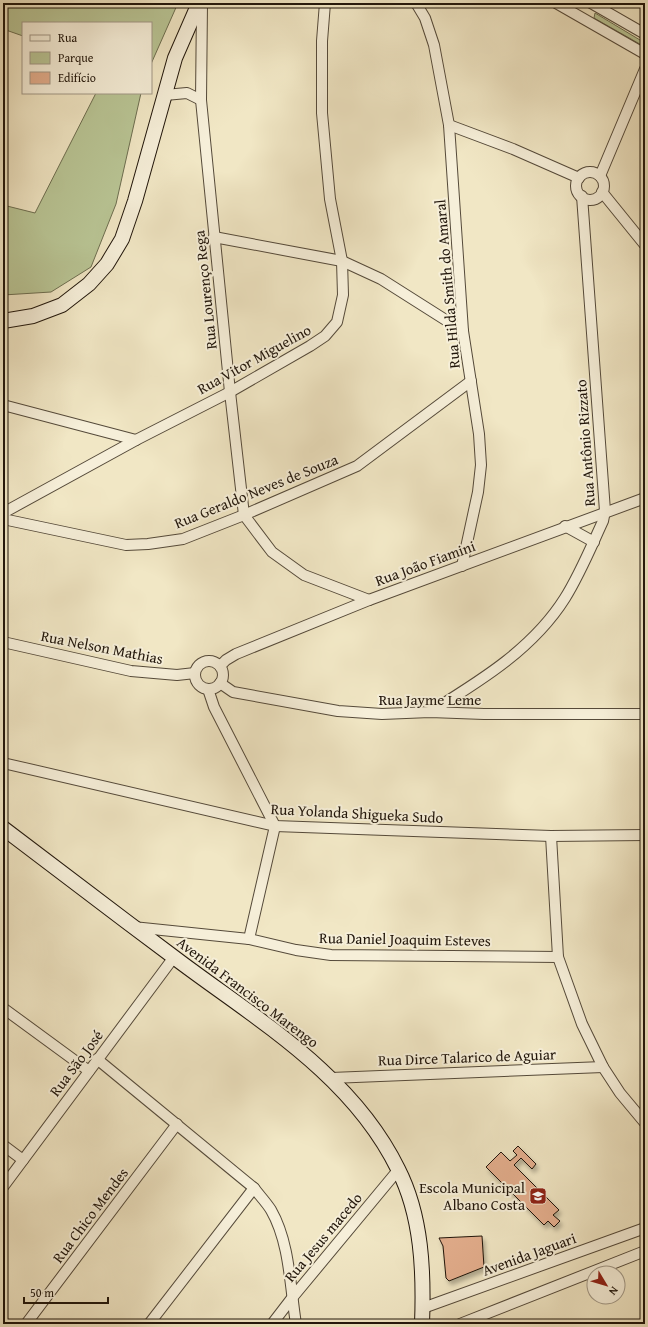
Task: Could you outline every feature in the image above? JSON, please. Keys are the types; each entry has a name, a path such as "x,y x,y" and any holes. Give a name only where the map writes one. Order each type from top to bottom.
{"main road":[{"path":"3,321 33,316 62,305 89,284 106,264 122,239 135,201 175,58 201,3"},
{"name":"Avenida Francisco Marengo","path":"3,828 174,957 276,1031 331,1078 365,1117 382,1140 398,1169 410,1197 419,1237 422,1271 422,1324"}],"street":[{"name":"Rua Lourenço Rega","path":"201,3 201,100 230,392 244,515"},
{"name":"Rua Vitor Miguelino","path":"3,513 136,440 230,392 325,336 337,322 343,296 342,261 330,199 322,113 322,41 325,3"},
{"name":"Rua Hilda Smith do Amaral","path":"416,3 425,18 434,46 449,125 463,331 479,434 480,465 478,492 462,566"},
{"path":"591,3 645,34"},
{"path":"563,5 645,54"},
{"path":"600,176 645,69"},
{"path":"165,96 187,94 201,100"},
{"path":"449,125 512,148 579,178"},
{"path":"591,172 600,176 604,185 602,192 593,199 582,196 577,190 579,178 584,174 591,172"},
{"path":"602,192 645,245"},
{"name":"Rua Antônio Rizzato","path":"430,712 476,683 510,658 545,624 564,598 594,542 605,511 582,196"},
{"path":"214,237 342,261 381,279 463,331"},
{"name":"Rua Geraldo Neves de Souza","path":"3,519 126,544 148,544 183,538 244,515 357,466 471,382"},
{"path":"3,405 136,440"},
{"name":"Rua João Fiamini","path":"220,666 236,654 369,600 605,511 645,498"},
{"path":"244,515 272,552 304,575 369,600"},
{"path":"565,526 594,542"},
{"name":"Rua Nelson Mathias","path":"3,642 131,671 177,676 195,673"},
{"path":"208,689 220,683 223,675 220,666 212,662 203,662 195,673 197,682 208,689 214,707 274,826 249,939"},
{"name":"Rua Jayme Leme","path":"220,683 233,692 338,711 382,714 430,712 484,714 645,714"},
{"name":"Rua Yolanda Shigueka Sudo","path":"3,763 274,826 551,836 645,835"},
{"path":"551,836 558,957 582,1024 604,1067 620,1093 645,1123"},
{"name":"Rua Daniel Joaquim Esteves","path":"133,926 249,939 296,950 331,955 558,957"},
{"name":"Rua São José","path":"3,1187 174,957"},
{"path":"3,1008 89,1071"},
{"path":"97,1059 254,1188 271,1210 281,1234 289,1273 296,1324"},
{"name":"Rua Dirce Talarico de Aguiar","path":"331,1078 604,1067"},
{"name":"Rua Chico Mendes","path":"26,1324 177,1124"},
{"path":"3,1145 23,1160"},
{"name":"Rua Jesus macedo","path":"272,1324 398,1169"},
{"path":"149,1324 254,1188"},
{"name":"Avenida Jaguari","path":"423,1308 645,1228"},
{"path":"460,1324 645,1251"}],"green space":[{"path":"3,3 178,3 152,62 152,22 22,22 22,36 3,29"},
{"path":"595,13 645,43 645,47 594,18"},
{"path":"95,94 141,94 116,204 91,267 51,292 3,295 3,205 35,213"}],"building":[{"path":"518,1146 536,1164 532,1169 521,1158 514,1165 559,1210 553,1215 560,1221 554,1227 548,1221 544,1225 486,1167 501,1152 510,1161 517,1155 513,1151"},
{"path":"482,1236 484,1267 449,1281 446,1278 443,1246 439,1238"}],"place":[{"name":"Escola Municipal Albano Costa","path":"538,1196"}]}
